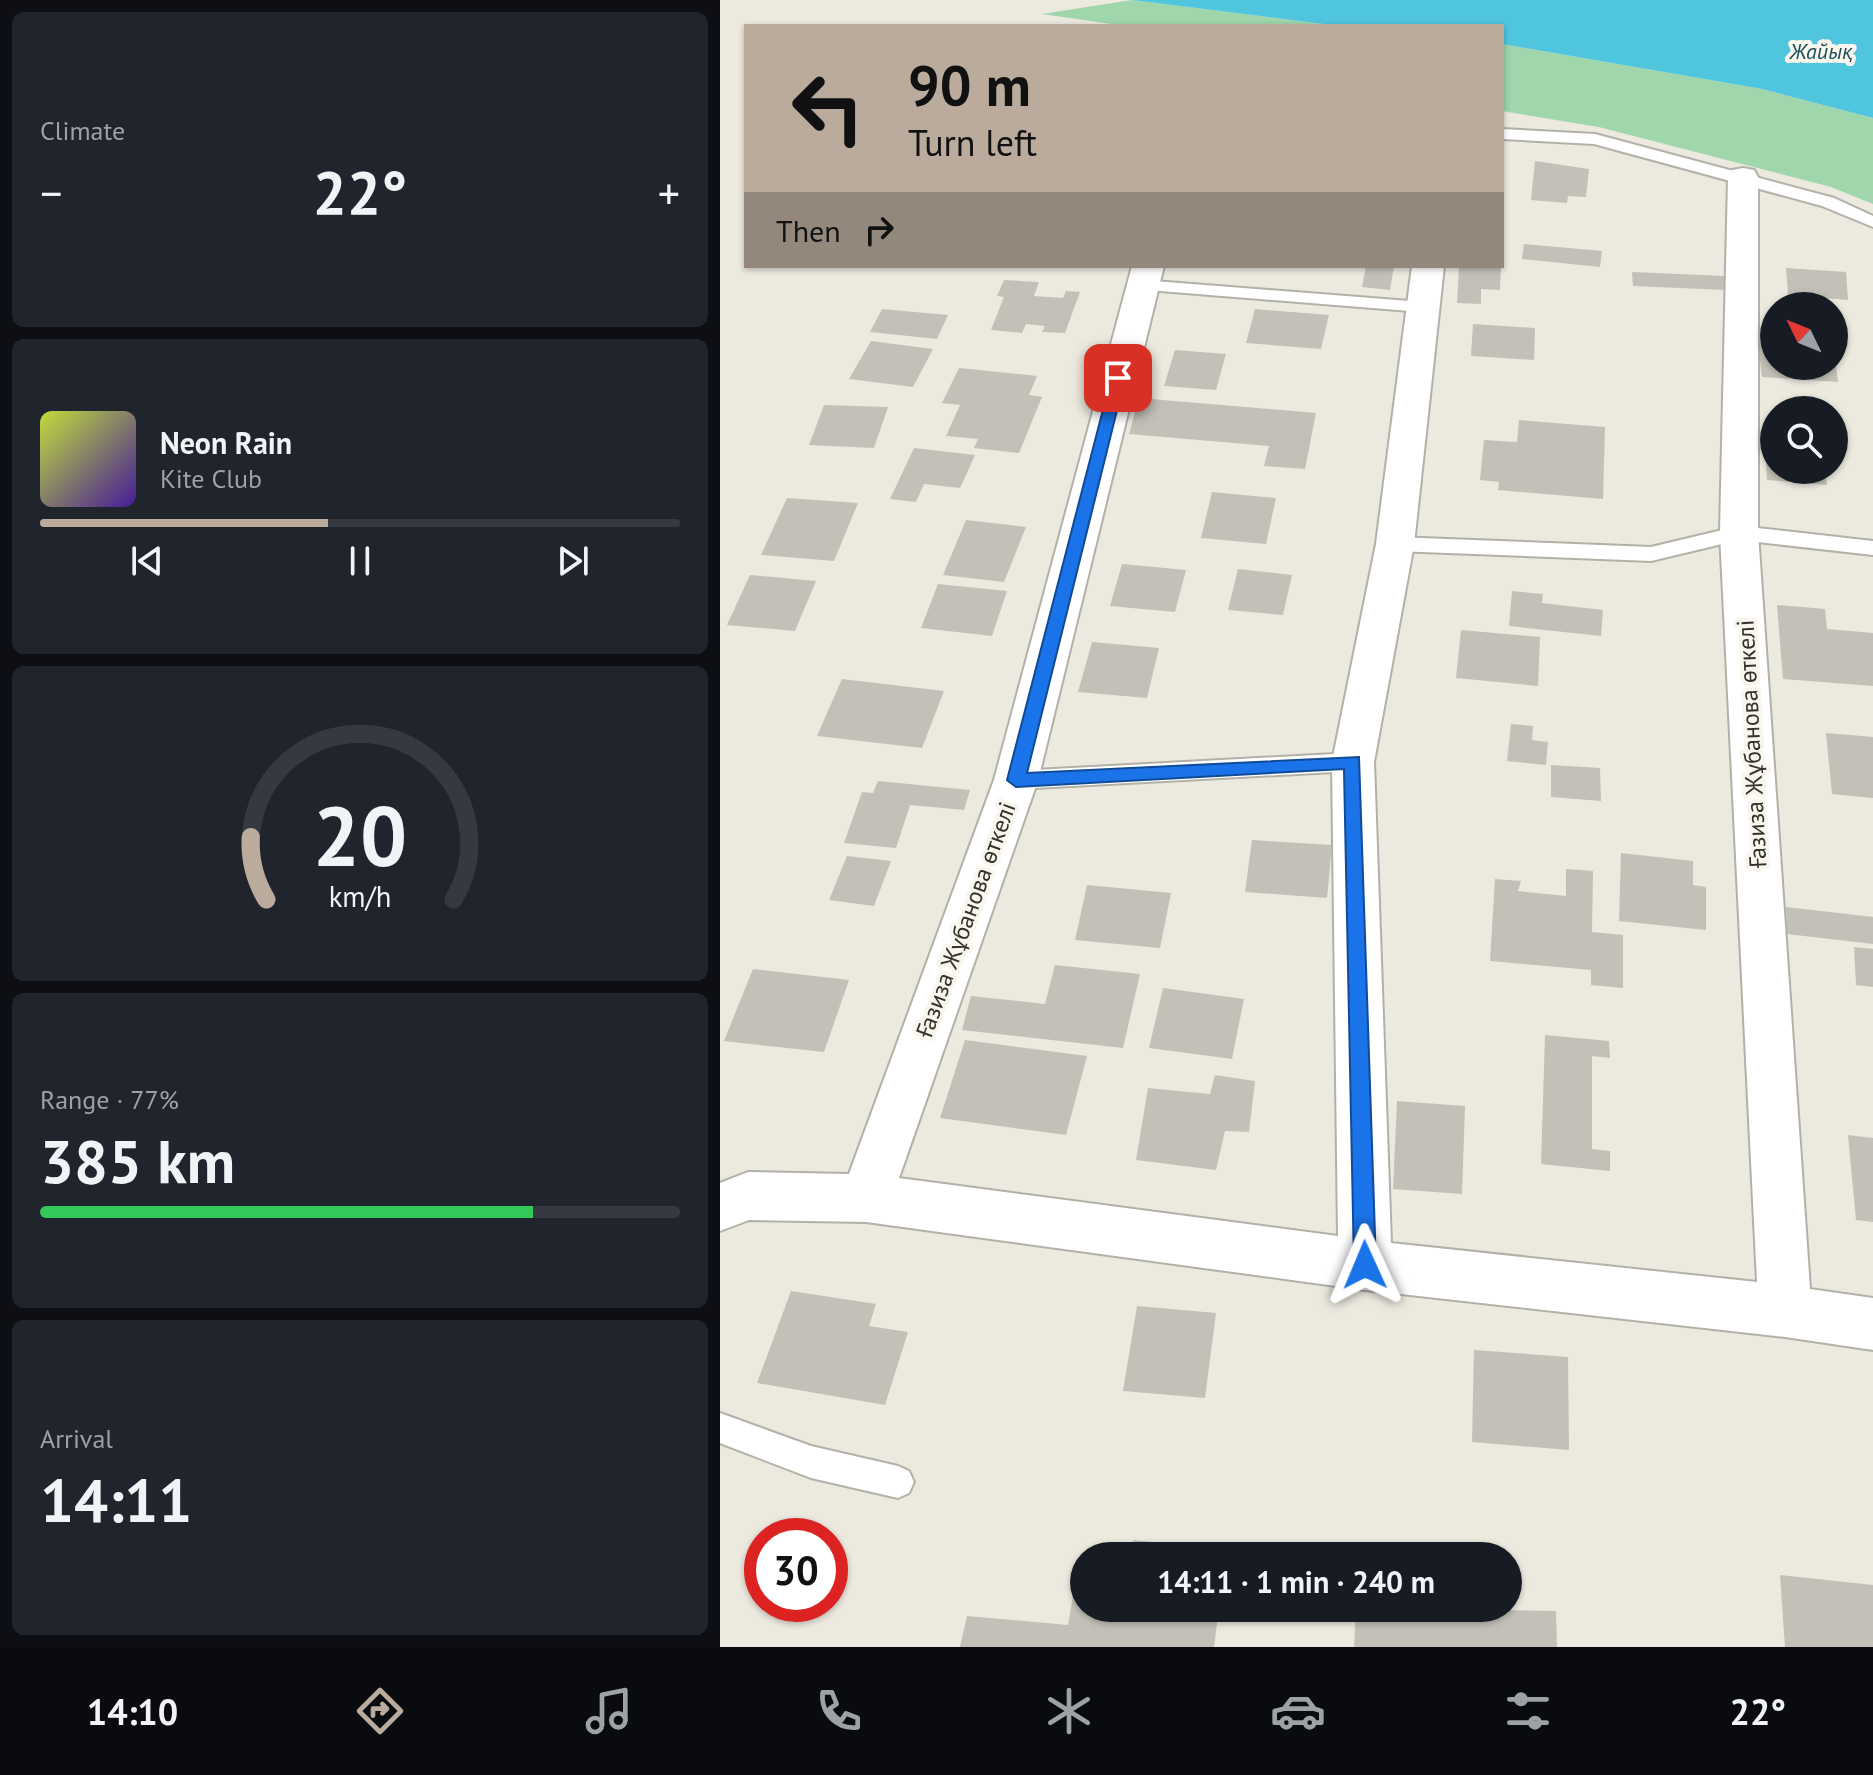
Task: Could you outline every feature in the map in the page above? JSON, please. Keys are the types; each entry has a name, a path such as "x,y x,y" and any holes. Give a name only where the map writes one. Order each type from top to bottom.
{"street":[{"name":"Ғазиза Жұбанова өткелі","path":"1743,177 1739,533 1785,1311"},
{"name":"Ғазиза Жұбанова өткелі","path":"866,1198 1016,780 1145,276"},
{"path":"1365,1265 1353,762 1395,544 1425,286"},
{"path":"720,1207 748,1196 866,1198 1365,1265 1785,1311 1873,1324"}],"lane":[{"path":"1504,134 1595,139 1828,202 1873,222"},
{"path":"1145,276 1425,286"},
{"path":"1395,544 1651,554 1739,533 1873,548"},
{"path":"1016,780 1353,762"},
{"path":"720,1428 811,1462 898,1482"}],"green space":[{"path":"1132,0 1323,24 1111,24 1042,14"},
{"path":"1504,44 1762,89 1873,118 1873,204 1831,187 1599,127 1504,111"}],"water":[{"name":"Жайық","path":"1132,0 1873,0 1873,118 1762,89 1504,44 1504,24 1323,24"}],"building":[{"path":"1535,161 1589,169 1586,197 1568,196 1567,203 1531,200"},
{"path":"1524,244 1602,251 1600,267 1522,259"},
{"path":"1366,268 1394,268 1390,290 1362,287"},
{"path":"1459,268 1501,268 1500,290 1481,289 1481,304 1457,303"},
{"path":"1786,268 1846,272 1847,292 1788,292"},
{"path":"1632,272 1724,276 1726,290 1633,286"},
{"path":"1004,280 1039,282 1034,296 1063,298 1066,291 1080,292 1065,333 1042,332 1045,326 1026,324 1022,333 991,330 1004,297 997,296"},
{"path":"882,309 948,315 937,339 870,332"},
{"path":"1255,309 1329,315 1321,349 1246,343"},
{"path":"1473,324 1535,328 1534,360 1471,356"},
{"path":"871,341 933,349 913,387 849,379"},
{"path":"1175,350 1226,354 1216,390 1164,386"},
{"path":"959,368 1037,376 1029,395 1042,397 1019,453 974,448 978,439 946,436 960,405 942,403"},
{"path":"1139,398 1316,413 1305,469 1264,466 1269,446 1129,434"},
{"path":"824,405 888,407 874,448 809,445"},
{"path":"1519,420 1605,427 1603,499 1498,490 1499,482 1480,480 1484,440 1517,442"},
{"path":"914,448 975,455 960,488 924,484 916,502 890,499"},
{"path":"1212,492 1276,498 1266,544 1201,538"},
{"path":"787,498 858,503 834,561 761,555"},
{"path":"966,520 1026,527 1004,582 943,575"},
{"path":"1122,564 1186,570 1175,612 1110,606"},
{"path":"1238,569 1292,575 1283,615 1228,610"},
{"path":"750,575 816,581 795,631 727,625"},
{"path":"938,584 1007,591 992,636 921,628"},
{"path":"1512,591 1543,594 1542,603 1603,610 1601,636 1509,626"},
{"path":"1777,605 1825,609 1827,629 1873,633 1873,686 1783,679"},
{"path":"1461,630 1540,637 1538,686 1456,678"},
{"path":"1092,642 1159,648 1147,698 1078,692"},
{"path":"842,679 944,691 922,748 817,736"},
{"path":"1511,724 1533,726 1532,740 1548,742 1546,765 1507,761"},
{"path":"1826,733 1873,737 1873,798 1832,794"},
{"path":"1551,765 1600,768 1601,801 1551,797"},
{"path":"878,781 970,790 964,810 910,805 896,848 844,843 862,792 873,793"},
{"path":"1252,840 1332,845 1327,898 1245,892"},
{"path":"1621,853 1693,861 1693,885 1706,887 1706,930 1619,921"},
{"path":"847,856 891,861 874,906 829,900"},
{"path":"1566,869 1593,871 1592,932 1623,935 1623,988 1591,985 1591,970 1490,961 1495,879 1521,881 1518,891 1566,896"},
{"path":"1087,885 1171,893 1160,948 1075,940"},
{"path":"1786,907 1873,917 1873,944 1787,934"},
{"path":"1854,947 1873,949 1873,987 1856,985"},
{"path":"1055,965 1140,974 1123,1048 962,1030 971,996 1045,1004"},
{"path":"753,969 849,980 824,1052 724,1041"},
{"path":"1163,988 1244,999 1232,1059 1149,1048"},
{"path":"1545,1035 1609,1041 1610,1058 1592,1056 1592,1149 1610,1151 1610,1171 1541,1164"},
{"path":"965,1040 1087,1056 1066,1135 940,1118"},
{"path":"1215,1075 1255,1081 1249,1132 1225,1131 1216,1170 1136,1160 1148,1088 1210,1094"},
{"path":"1397,1101 1465,1106 1462,1194 1393,1189"},
{"path":"1848,1135 1873,1138 1873,1222 1856,1220"},
{"path":"791,1291 876,1304 869,1326 908,1332 885,1405 757,1383"},
{"path":"1137,1306 1216,1313 1205,1398 1123,1391"},
{"path":"1474,1350 1568,1357 1569,1450 1472,1442"},
{"path":"1780,1575 1873,1585 1873,1647 1785,1647"},
{"path":"1522,1610 1556,1611 1557,1647 1354,1647 1355,1622 1522,1622"},
{"path":"1070,1614 1070,1622 1217,1622 1214,1647 960,1647 967,1616 1068,1625"}],"route":[{"path":"1118,378 1016,780 1353,762 1365,1265"}]}
